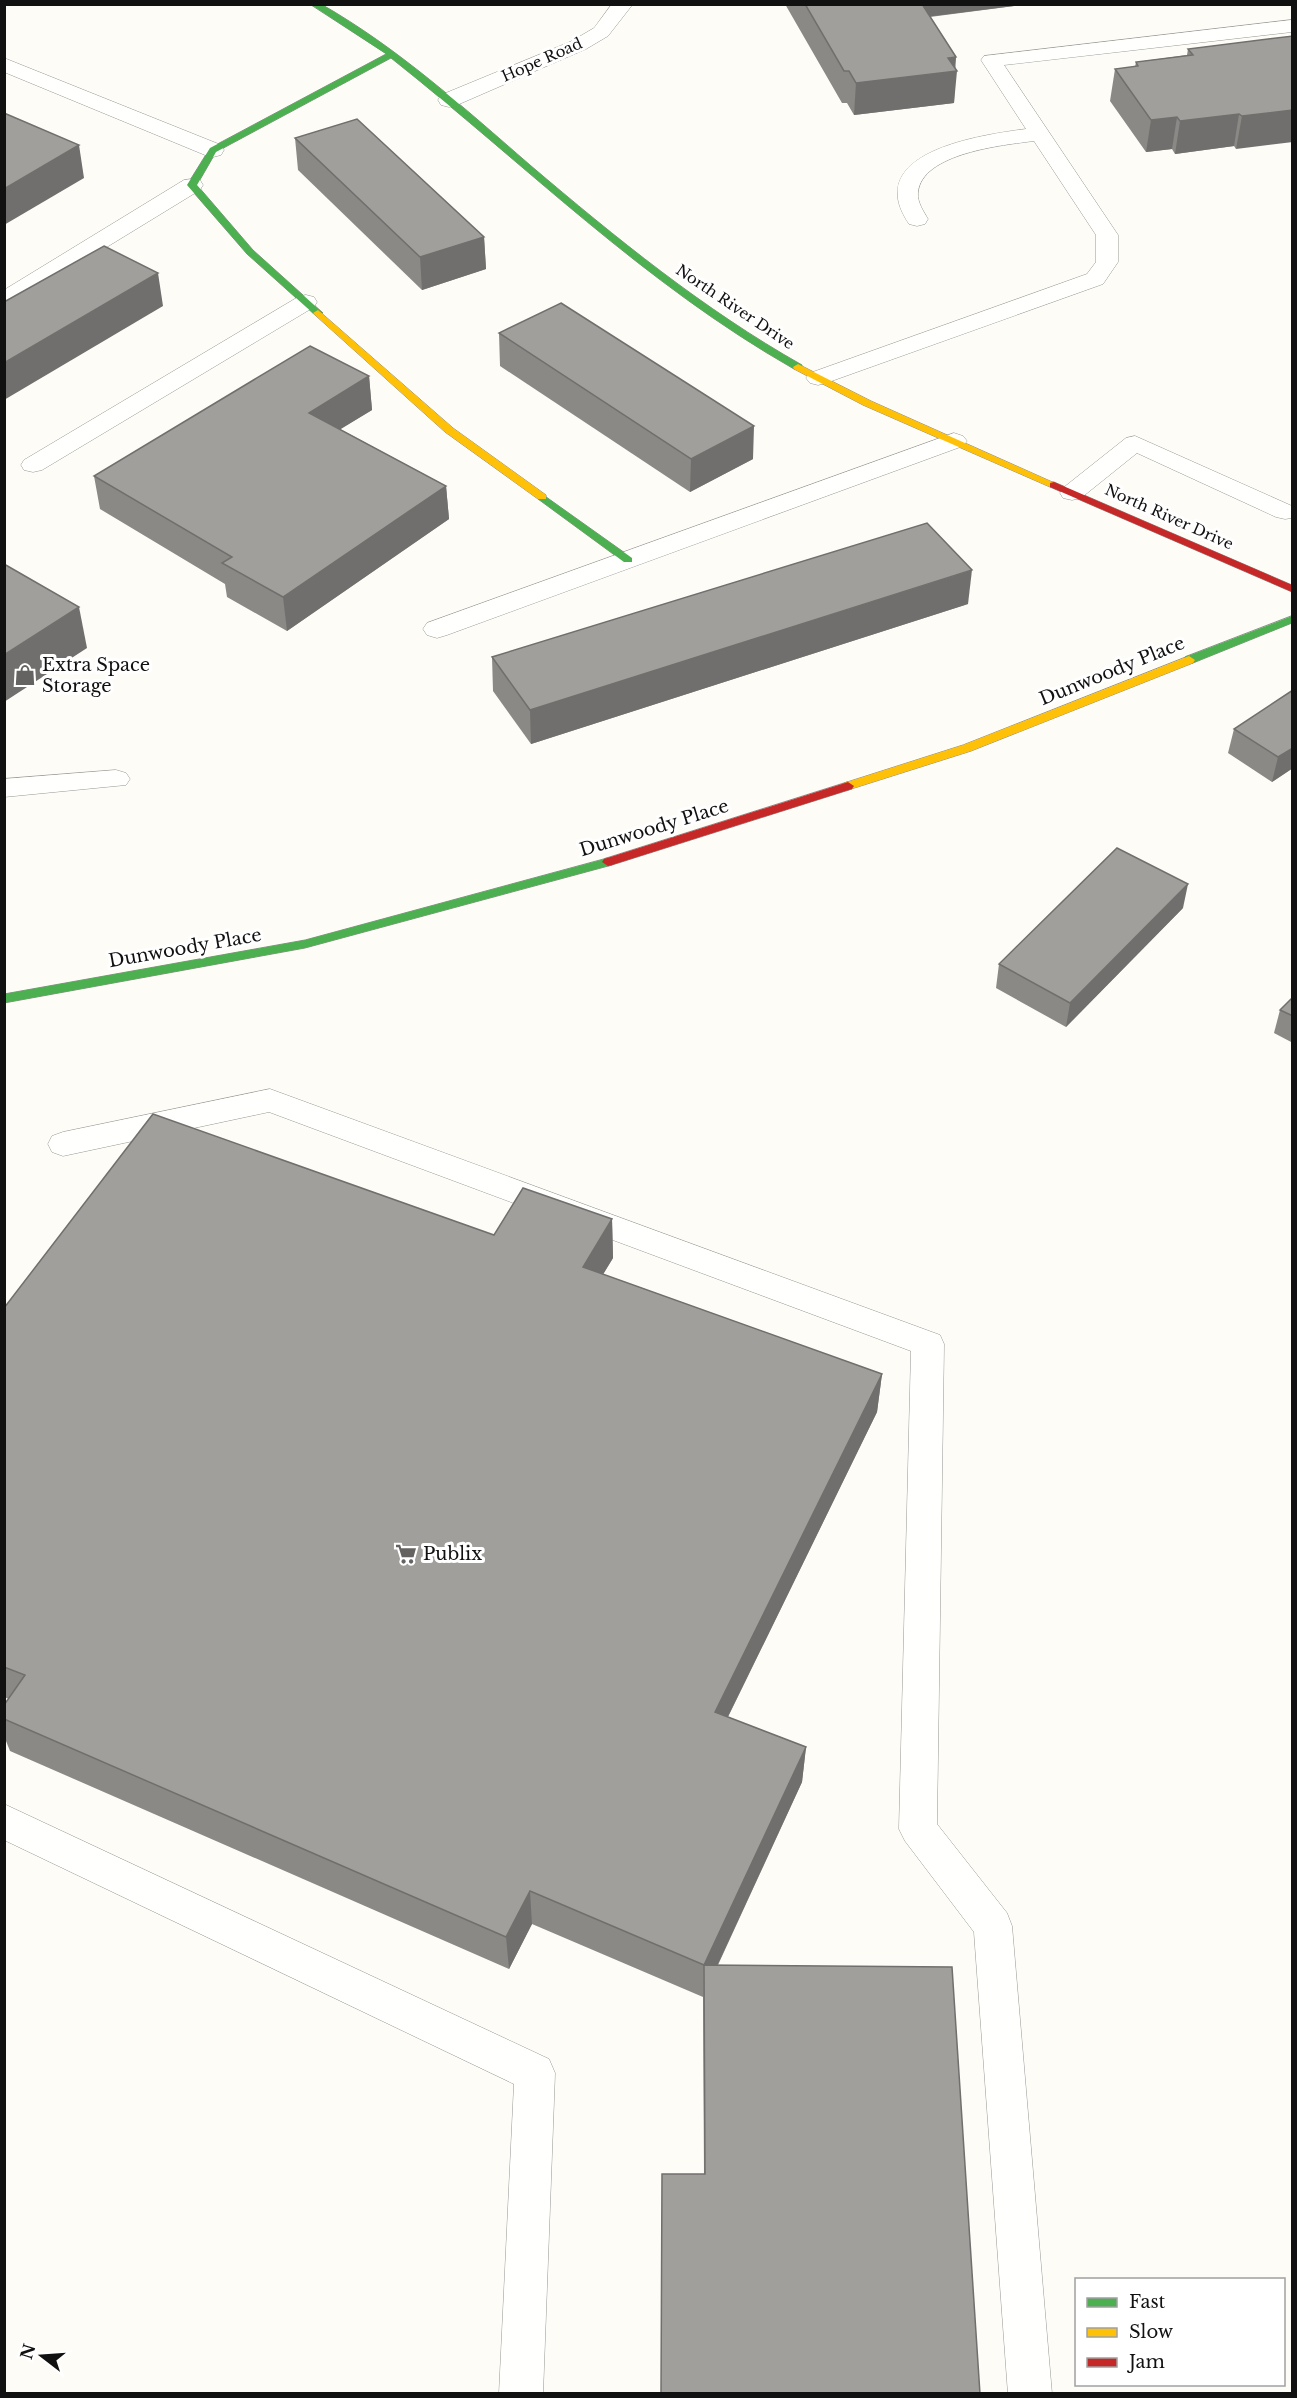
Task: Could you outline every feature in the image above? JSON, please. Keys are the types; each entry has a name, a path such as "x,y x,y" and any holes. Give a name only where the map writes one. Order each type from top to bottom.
{"street":[{"name":"North River Drive","path":"314,4 339,16 393,54 670,285 764,349 867,403 1293,589"},
{"name":"Hope Road","path":"449,100 579,45 602,32 623,4"},
{"path":"393,54 213,150 192,185 250,252 448,430 628,560"},
{"path":"4,64 213,150"},
{"path":"437,629 954,441"},
{"name":"Dunwoody Place","path":"4,999 305,944 589,868 967,748 1293,619"}],"lane":[{"path":"818,378 1095,279 1107,262 1107,235 991,60 1293,26"},
{"path":"916,219 906,195 910,177 930,160 997,139 1039,134"},
{"path":"4,300 192,185"},
{"path":"33,465 306,302"},
{"path":"1072,493 1135,443 1286,512"},
{"path":"4,788 116,779"},
{"path":"63,1144 270,1100 928,1344 918,1829 993,1926 1030,2394"},
{"path":"4,1821 535,2073 521,2394"}],"building":[{"path":"805,4 922,4 956,57 948,58 957,71 856,83 849,71 844,71"},
{"path":"1293,36 1293,110 1180,121 1177,117 1151,120 1115,69 1138,66 1136,62 1193,55 1188,49"},
{"path":"4,113 79,145 4,189"},
{"path":"357,119 484,237 420,257 295,138"},
{"path":"104,246 158,273 4,363 4,302"},
{"path":"561,303 754,426 691,459 499,333"},
{"path":"310,346 369,376 309,413 446,486 283,597 222,563 232,557 94,476"},
{"path":"927,523 972,570 530,710 492,657"},
{"path":"4,564 79,607 4,655"},
{"path":"1293,690 1293,748 1278,757 1234,729"},
{"path":"1117,848 1188,884 1070,1003 999,964"},
{"path":"1293,997 1293,1016 1280,1010"},
{"name":"Publix","path":"153,1114 494,1235 523,1188 612,1219 583,1267 882,1374 715,1712 806,1747 704,1965 530,1891 506,1937 4,1719 4,1705 25,1675 4,1667 4,1308"},
{"path":"704,1965 952,1967 980,2394 661,2394 662,2174 705,2174"}],"traffic: fast":[{"path":"314,4 375,42 413,71 587,218 668,283 753,342 798,367"},
{"path":"318,313 250,252 192,185 213,150 393,54"},
{"path":"542,497 628,560"},
{"path":"1189,660 1292,619"},
{"path":"4,999 305,944 608,862"}],"traffic: slow":[{"path":"318,313 449,430 542,497"},
{"path":"798,367 867,403 1054,485"},
{"path":"848,786 967,748 1189,660"}],"traffic: jam":[{"path":"1054,485 1292,589"},
{"path":"608,862 848,786"}],"place":[{"name":"Extra Space Storage","path":"25,675"},
{"name":"Publix","path":"406,1554"}]}
